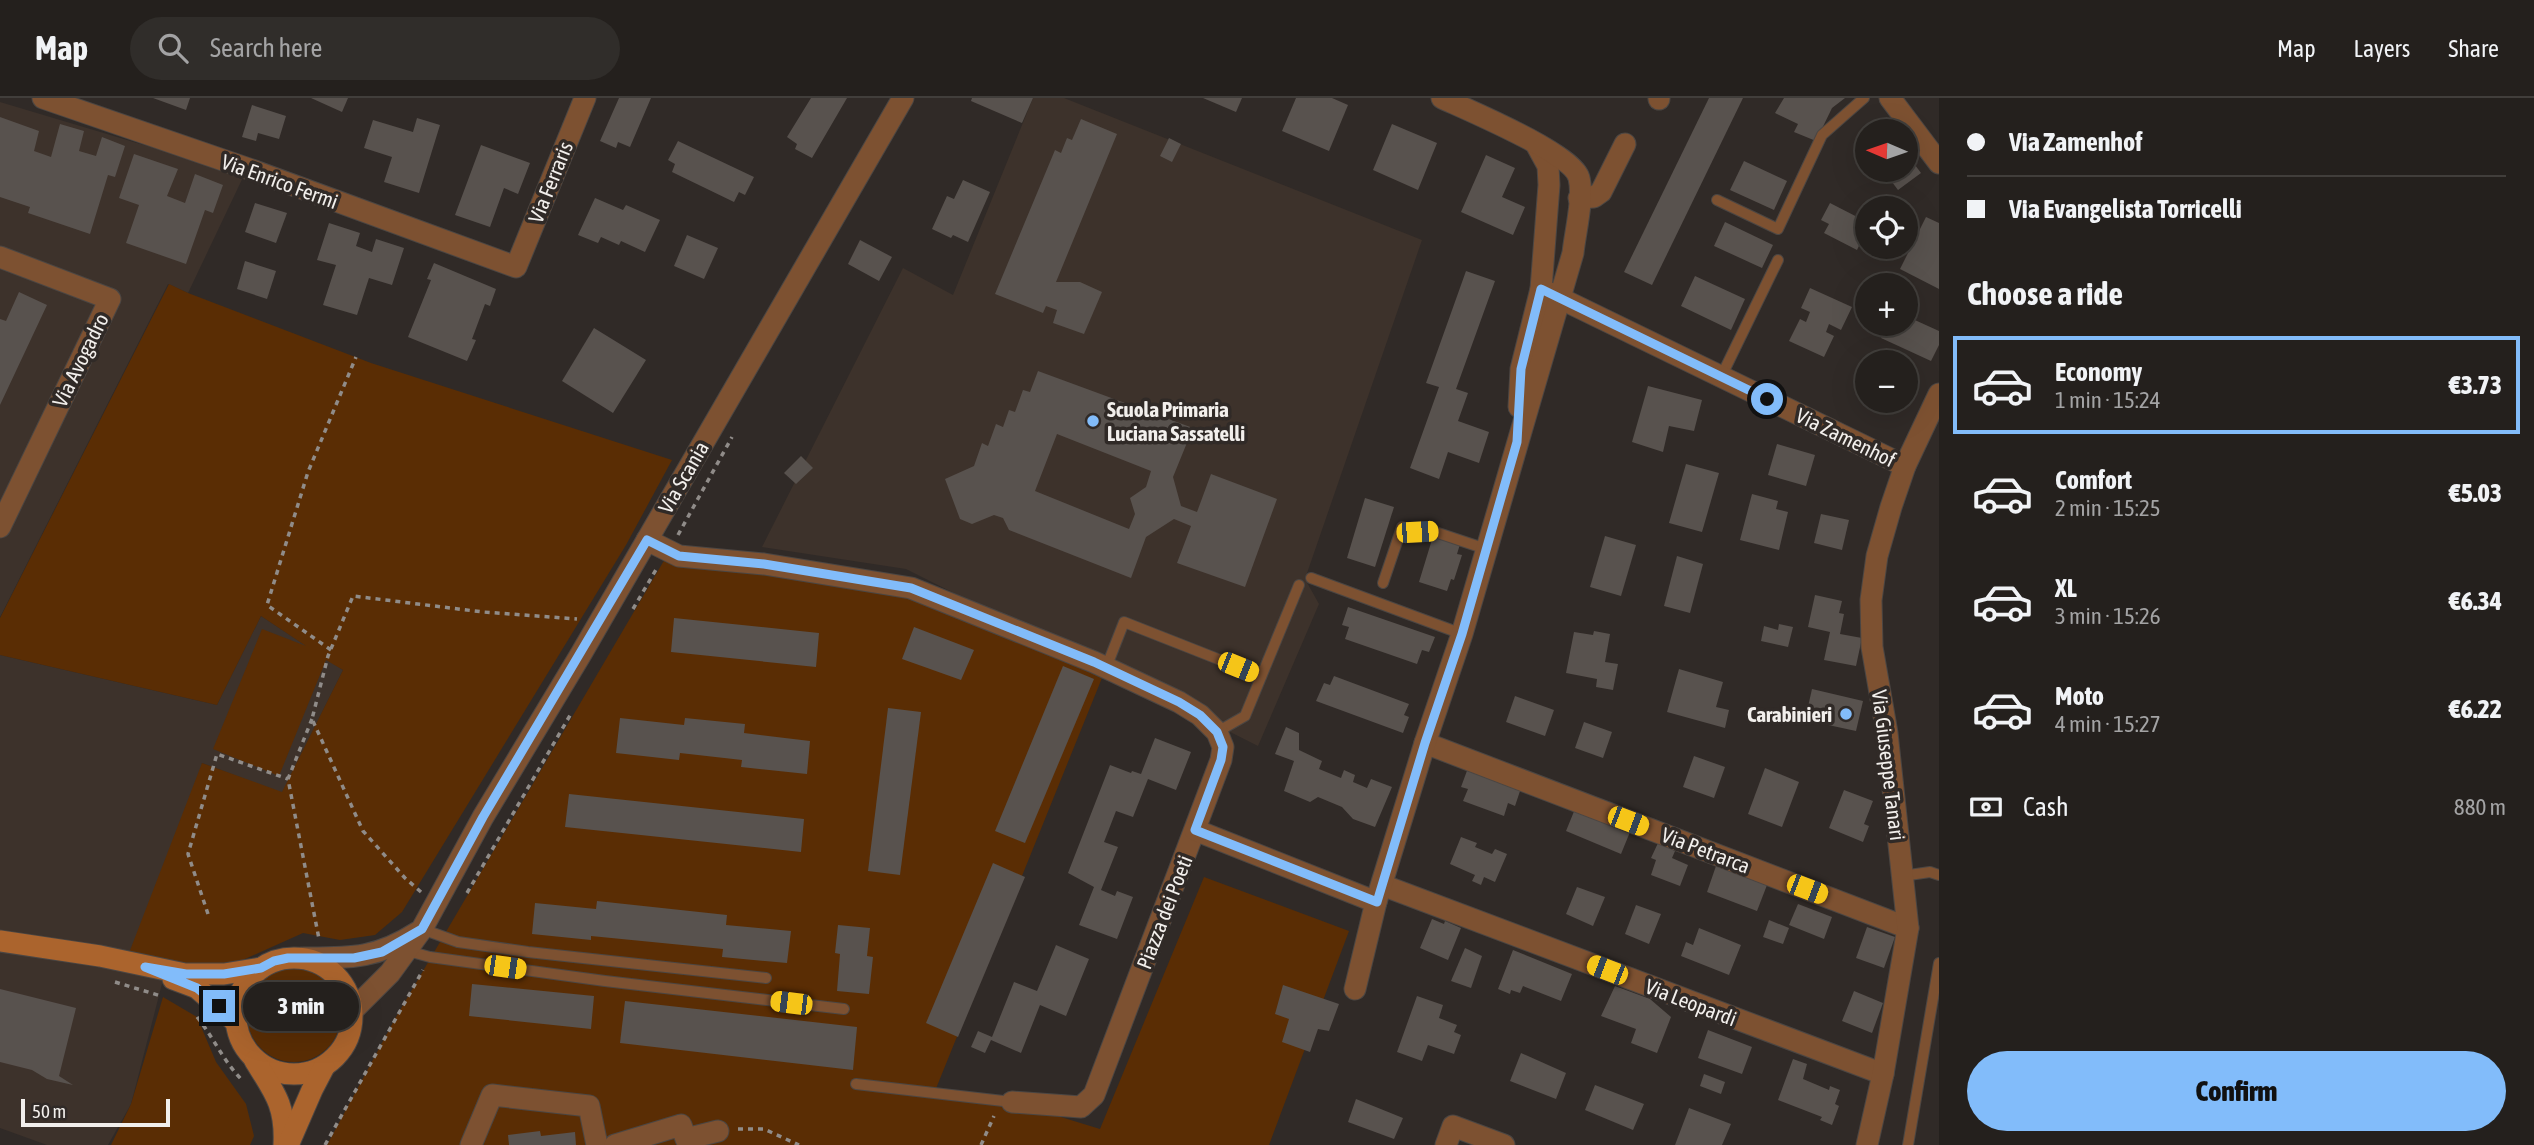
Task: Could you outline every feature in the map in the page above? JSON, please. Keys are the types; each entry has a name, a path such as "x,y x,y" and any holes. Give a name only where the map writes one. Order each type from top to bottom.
{"main road":[{"path":"0,941 100,956 145,967 197,988 236,1022"},
{"name":"Via Scania","path":"145,967 186,974 224,974 261,968 288,958 313,958"},
{"path":"254,1059 269,1070 288,1075 306,1074 324,1067 337,1057 347,1043 353,1010 347,992 337,976 313,958"},
{"path":"261,968 249,979 241,992 236,1007 236,1022 245,1049 274,1092 285,1119 286,1145"},
{"path":"286,1145 324,1067"}],"street":[{"name":"Via Enrico Fermi","path":"43,98 249,169 516,267"},
{"name":"Via Ferraris","path":"516,267 585,98"},
{"name":"Via Scania","path":"353,1010 390,973 400,949 422,929 483,817 600,621 903,98"},
{"path":"1442,98 1534,142 1574,168 1579,178 1579,198 1573,253 1550,294"},
{"path":"1890,98 1939,163"},
{"path":"1354,989 1379,894 1462,634 1517,442 1550,294 1548,166 1534,142"},
{"path":"1579,198 1594,197 1601,192 1625,144"},
{"name":"Via Avogadro","path":"0,257 110,299 0,527"},
{"name":"Via Zamenhof","path":"1550,294 1906,466"},
{"name":"Via Giuseppe Tanari","path":"1867,1145 1883,1074 1908,928 1887,733 1872,647 1871,600 1877,556 1906,466 1939,394"},
{"path":"647,540 679,556 764,564 911,588 1106,668 1179,702 1200,715 1217,732 1223,747 1221,760 1195,830"},
{"name":"Via Petrarca","path":"1425,743 1908,928"},
{"name":"Piazza dei Poeti","path":"1007,1102 1081,1107 1094,1095 1195,830 1379,894"},
{"name":"Via Leopardi","path":"1379,894 1883,1074"},
{"name":"Via Scania","path":"313,958 354,958 400,949"},
{"path":"471,1145 492,1095 589,1106 597,1145"},
{"path":"615,1145 681,1125 686,1139 718,1131"},
{"path":"1446,1145 1453,1126 1504,1145"}],"lane":[{"path":"1717,200 1778,229 1822,135 1864,98"},
{"path":"1721,377 1778,260"},
{"path":"1383,583 1402,527 1417,532 1433,531 1486,549"},
{"path":"1311,578 1462,634"},
{"path":"1217,732 1245,716 1300,585"},
{"path":"1106,668 1124,622 1261,676"},
{"path":"1902,876 1930,872 1939,875"},
{"path":"422,929 458,942 528,952 766,978"},
{"path":"400,949 430,957 605,981 844,1009"},
{"path":"1908,1145 1939,963"},
{"path":"856,1084 1007,1102"}],"path":[{"path":"331,650 267,606 308,472 356,357"},
{"path":"313,958 288,779 312,719 331,650 353,596 482,612 600,621"},
{"path":"312,719 363,831 405,878 436,905"},
{"path":"208,914 188,854 217,754 288,779"},
{"path":"107,979 163,997"},
{"path":"191,1010 207,1029 225,1063 250,1088"},
{"path":"981,1145 1007,1102"},
{"path":"718,1131 764,1129 799,1145"}],"shaded area":[{"name":"Scuola Primaria Luciana Sassatelli","path":"1033,98 1064,98 1422,240 1305,579 1319,604 1258,746 906,569 762,547 903,268 953,295"},
{"path":"0,102 137,143 246,171 188,293 168,284 0,617"},
{"path":"169,284 371,363 672,460 626,545 402,912 375,935 340,940 303,933 225,968 124,966 202,763 282,792 343,670 326,660 279,776 213,749 262,629 306,646 261,616 217,705 0,655 0,618"},
{"path":"669,552 911,588 1106,668 935,1091 1012,1102 1100,1129 1204,877 1349,931 1269,1145 327,1145 396,1017"},
{"path":"261,616 343,670 282,793 202,763 164,976 131,1104 108,1145 47,1145 0,1128 0,655 217,705"},
{"path":"294,968 312,971 327,982 338,997 341,1015 338,1033 327,1048 312,1059 294,1062 276,1059 261,1048 250,1033 247,1015 250,997 261,982 276,971"},
{"path":"163,997 197,1017 216,1062 246,1104 254,1136 250,1145 111,1145 131,1104"}],"building":[{"path":"153,98 190,98 186,110"},
{"path":"311,98 348,98 342,112"},
{"path":"619,98 651,98 630,147 618,142 616,148 600,141"},
{"path":"811,98 847,98 812,158 795,149 797,144 787,137"},
{"path":"972,98 1033,98 1022,123 971,101"},
{"path":"1203,98 1242,98 1236,112"},
{"path":"1296,98 1332,98 1348,105 1329,151 1282,131"},
{"path":"1709,98 1743,98 1652,285 1624,272"},
{"path":"1784,98 1845,98 1832,108 1816,141 1794,132 1798,124 1775,113"},
{"path":"252,105 286,116 279,139 258,133 256,141 242,137"},
{"path":"0,117 39,131 34,151 51,157 60,124 84,131 79,151 96,156 102,137 125,146 115,177 108,175 90,234 28,213 30,207 0,197"},
{"path":"417,118 440,125 419,193 384,182 392,157 364,148 373,120 413,132"},
{"path":"1081,119 1117,134 1056,282 1080,282 1102,292 1084,334 1053,323 1057,310 1046,306 1043,313 995,294 1055,150 1061,153 1067,138 1072,140"},
{"path":"1392,124 1437,143 1418,190 1373,170"},
{"path":"1169,138 1181,144 1172,162 1160,156"},
{"path":"678,141 754,177 745,195 739,192 734,202 672,172 675,164 668,160"},
{"path":"481,145 530,163 518,194 504,188 490,227 455,215"},
{"path":"134,154 178,169 167,196 185,203 195,174 223,185 213,213 205,210 186,264 126,243 139,205 119,198"},
{"path":"1486,155 1515,168 1502,197 1525,207 1513,235 1461,212"},
{"path":"1744,161 1787,181 1774,210 1730,190"},
{"path":"963,180 990,192 968,242 932,229 947,196 954,199"},
{"path":"1892,182 1909,182 1898,190"},
{"path":"595,198 623,210 626,205 660,220 645,252 621,241 619,245 601,237 598,243 578,235"},
{"path":"255,203 287,213 276,243 245,232"},
{"path":"1830,203 1855,216 1855,249 1824,233 1829,224 1821,220"},
{"path":"1926,217 1939,223 1939,289 1918,278 1918,273 1908,273 1900,269 1905,259 1918,259 1918,233"},
{"path":"1725,222 1773,245 1762,268 1714,246"},
{"path":"329,223 360,233 356,246 372,252 376,239 404,248 392,285 369,278 357,315 323,305 336,265 317,260"},
{"path":"687,235 718,248 704,279 674,266"},
{"path":"860,240 892,257 879,281 848,264"},
{"path":"245,261 276,271 267,299 237,289"},
{"path":"434,263 496,289 490,306 485,304 472,339 476,340 467,361 408,337 431,280 427,279"},
{"path":"1466,271 1495,281 1456,389 1468,393 1458,421 1489,432 1479,463 1448,452 1439,479 1410,468 1439,387 1426,383"},
{"path":"1695,276 1745,299 1731,330 1681,306"},
{"path":"1810,288 1852,307 1841,330 1829,324 1826,332 1834,336 1824,357 1789,341 1800,319 1806,322 1810,312 1801,308"},
{"path":"19,292 47,305 0,405 0,319 6,321"},
{"path":"1918,321 1939,331 1939,345 1931,361 1918,355 1918,350 1907,350 1881,338 1918,336"},
{"path":"594,328 646,360 613,413 562,381"},
{"path":"1038,371 1193,428 1173,477 1181,506 1197,512 1211,474 1277,499 1245,587 1177,563 1191,526 1174,519 1146,537 1131,578 1009,530 1003,518 994,515 972,524 960,519 945,479 974,466 982,443 988,446 996,424 1003,427 1009,410 1015,412 1023,390 1030,392","holes":["1057,434 1151,471 1146,487 1130,498 1135,514 1129,529 1035,491"]},
{"path":"1648,386 1702,400 1694,431 1669,426 1663,452 1632,442"},
{"path":"1777,444 1815,455 1806,486 1768,475"},
{"path":"801,456 813,468 796,484 784,473"},
{"path":"1686,464 1719,473 1702,532 1669,523"},
{"path":"1752,494 1778,501 1776,509 1788,512 1779,550 1740,540"},
{"path":"1365,498 1394,507 1375,567 1347,558"},
{"path":"1821,514 1849,520 1842,550 1814,543"},
{"path":"1434,533 1461,541 1457,554 1462,555 1454,580 1451,579 1447,591 1419,582"},
{"path":"1605,536 1636,545 1621,596 1590,587"},
{"path":"1677,556 1703,564 1690,613 1664,606"},
{"path":"1815,595 1842,601 1839,613 1844,614 1840,634 1862,638 1856,666 1824,660 1830,632 1808,627"},
{"path":"1348,607 1435,637 1429,652 1422,650 1417,664 1345,639 1349,627 1342,625"},
{"path":"674,618 819,633 816,667 671,652"},
{"path":"1779,624 1793,627 1788,647 1761,641 1764,626 1778,630"},
{"path":"914,627 974,650 961,680 902,659"},
{"path":"1594,631 1610,634 1605,662 1618,664 1613,690 1596,687 1597,679 1566,673 1574,632 1593,635"},
{"path":"1063,666 1094,679 1025,843 995,831"},
{"path":"1679,669 1723,682 1716,707 1729,710 1725,728 1667,712"},
{"path":"1334,676 1409,704 1404,715 1409,717 1403,733 1316,701 1324,683 1330,685"},
{"path":"1812,689 1863,701 1856,731 1805,720"},
{"path":"1515,696 1554,710 1545,736 1506,722"},
{"path":"888,708 921,712 900,875 868,871"},
{"path":"620,718 684,725 685,718 745,724 744,733 810,741 807,774 741,767 742,760 680,753 679,760 616,753"},
{"path":"1584,722 1612,732 1603,758 1575,748"},
{"path":"1286,727 1299,733 1299,750 1322,761 1319,769 1341,778 1344,770 1355,775 1353,782 1367,788 1371,779 1392,787 1375,827 1353,819 1342,807 1318,797 1310,802 1284,791 1294,761 1275,754"},
{"path":"1155,738 1191,752 1176,790 1148,779 1133,817 1116,811 1104,842 1118,847 1101,890 1115,896 1117,891 1133,897 1117,939 1079,925 1094,887 1068,873 1110,765 1141,774"},
{"path":"1694,756 1725,767 1714,798 1683,787"},
{"path":"1468,768 1521,788 1515,806 1508,803 1504,816 1463,801 1468,789 1461,787"},
{"path":"1765,768 1799,782 1782,827 1748,814"},
{"path":"1844,790 1873,801 1864,824 1869,826 1863,842 1829,828"},
{"path":"569,794 804,819 801,852 565,827"},
{"path":"1575,809 1630,832 1621,854 1566,831"},
{"path":"1461,837 1477,843 1475,847 1492,854 1495,849 1507,854 1495,882 1484,877 1481,885 1472,881 1475,875 1450,864"},
{"path":"1658,843 1675,851 1672,858 1688,865 1680,886 1651,875 1656,860 1651,858"},
{"path":"993,863 1025,877 958,1037 926,1023"},
{"path":"1716,866 1767,885 1757,911 1707,892"},
{"path":"1577,887 1605,897 1593,926 1566,914"},
{"path":"597,901 727,915 726,925 791,931 787,963 722,957 723,949 591,936 591,940 532,934 535,903 596,909"},
{"path":"1798,904 1832,917 1824,939 1789,925"},
{"path":"1636,905 1661,914 1649,944 1625,934"},
{"path":"1432,919 1461,928 1448,960 1420,948"},
{"path":"1769,920 1789,928 1783,944 1763,937"},
{"path":"838,925 870,928 867,956 873,957 869,994 837,991 840,954 835,953"},
{"path":"1867,927 1895,937 1884,968 1856,958"},
{"path":"1699,928 1741,945 1729,975 1681,956 1686,942 1693,945"},
{"path":"1056,945 1089,959 1066,1016 1040,1005 1021,1053 991,1040 985,1053 971,1047 978,1031 992,1037 1014,982 1037,991"},
{"path":"1465,948 1482,956 1471,988 1451,981"},
{"path":"1513,950 1572,974 1561,1001 1523,986 1520,993 1511,990 1510,994 1498,989"},
{"path":"472,984 594,996 591,1029 469,1016"},
{"path":"1283,985 1339,1004 1329,1031 1318,1029 1310,1052 1282,1042 1289,1019 1275,1014"},
{"path":"1615,986 1650,999 1671,1017 1657,1053 1631,1043 1636,1029 1601,1016"},
{"path":"0,989 76,1008 59,1076 73,1085 0,1062"},
{"path":"1854,991 1883,1003 1872,1033 1842,1021"},
{"path":"1417,996 1443,1005 1439,1018 1457,1025 1454,1032 1461,1035 1454,1054 1428,1045 1422,1061 1397,1052"},
{"path":"625,1001 857,1027 853,1070 620,1043"},
{"path":"1708,1030 1752,1047 1742,1074 1698,1058"},
{"path":"1521,1053 1566,1073 1556,1099 1510,1081"},
{"path":"1793,1059 1807,1064 1803,1079 1829,1090 1830,1086 1840,1090 1835,1104 1839,1106 1832,1125 1820,1120 1822,1117 1778,1100"},
{"path":"1704,1074 1725,1082 1721,1094 1700,1086"},
{"path":"1595,1085 1644,1104 1633,1130 1585,1110"},
{"path":"1356,1099 1403,1118 1394,1139 1348,1122"},
{"path":"1689,1108 1731,1124 1722,1145 1675,1145"},
{"path":"540,1131 541,1136 575,1132 576,1145 509,1145 508,1135"}],"place":[{"name":"Scuola Primaria Luciana Sassatelli","path":"1093,421"},
{"name":"Carabinieri","path":"1846,714"}],"route":[{"path":"219,1006 197,988 145,967 186,974 224,974 261,968 288,958 354,958 382,952 422,929 483,817 647,540 679,556 764,564 911,588 1094,662 1179,702 1200,715 1217,732 1223,747 1221,760 1195,830 1377,902 1425,743 1462,634 1517,442 1521,369 1541,289 1767,399"}]}
